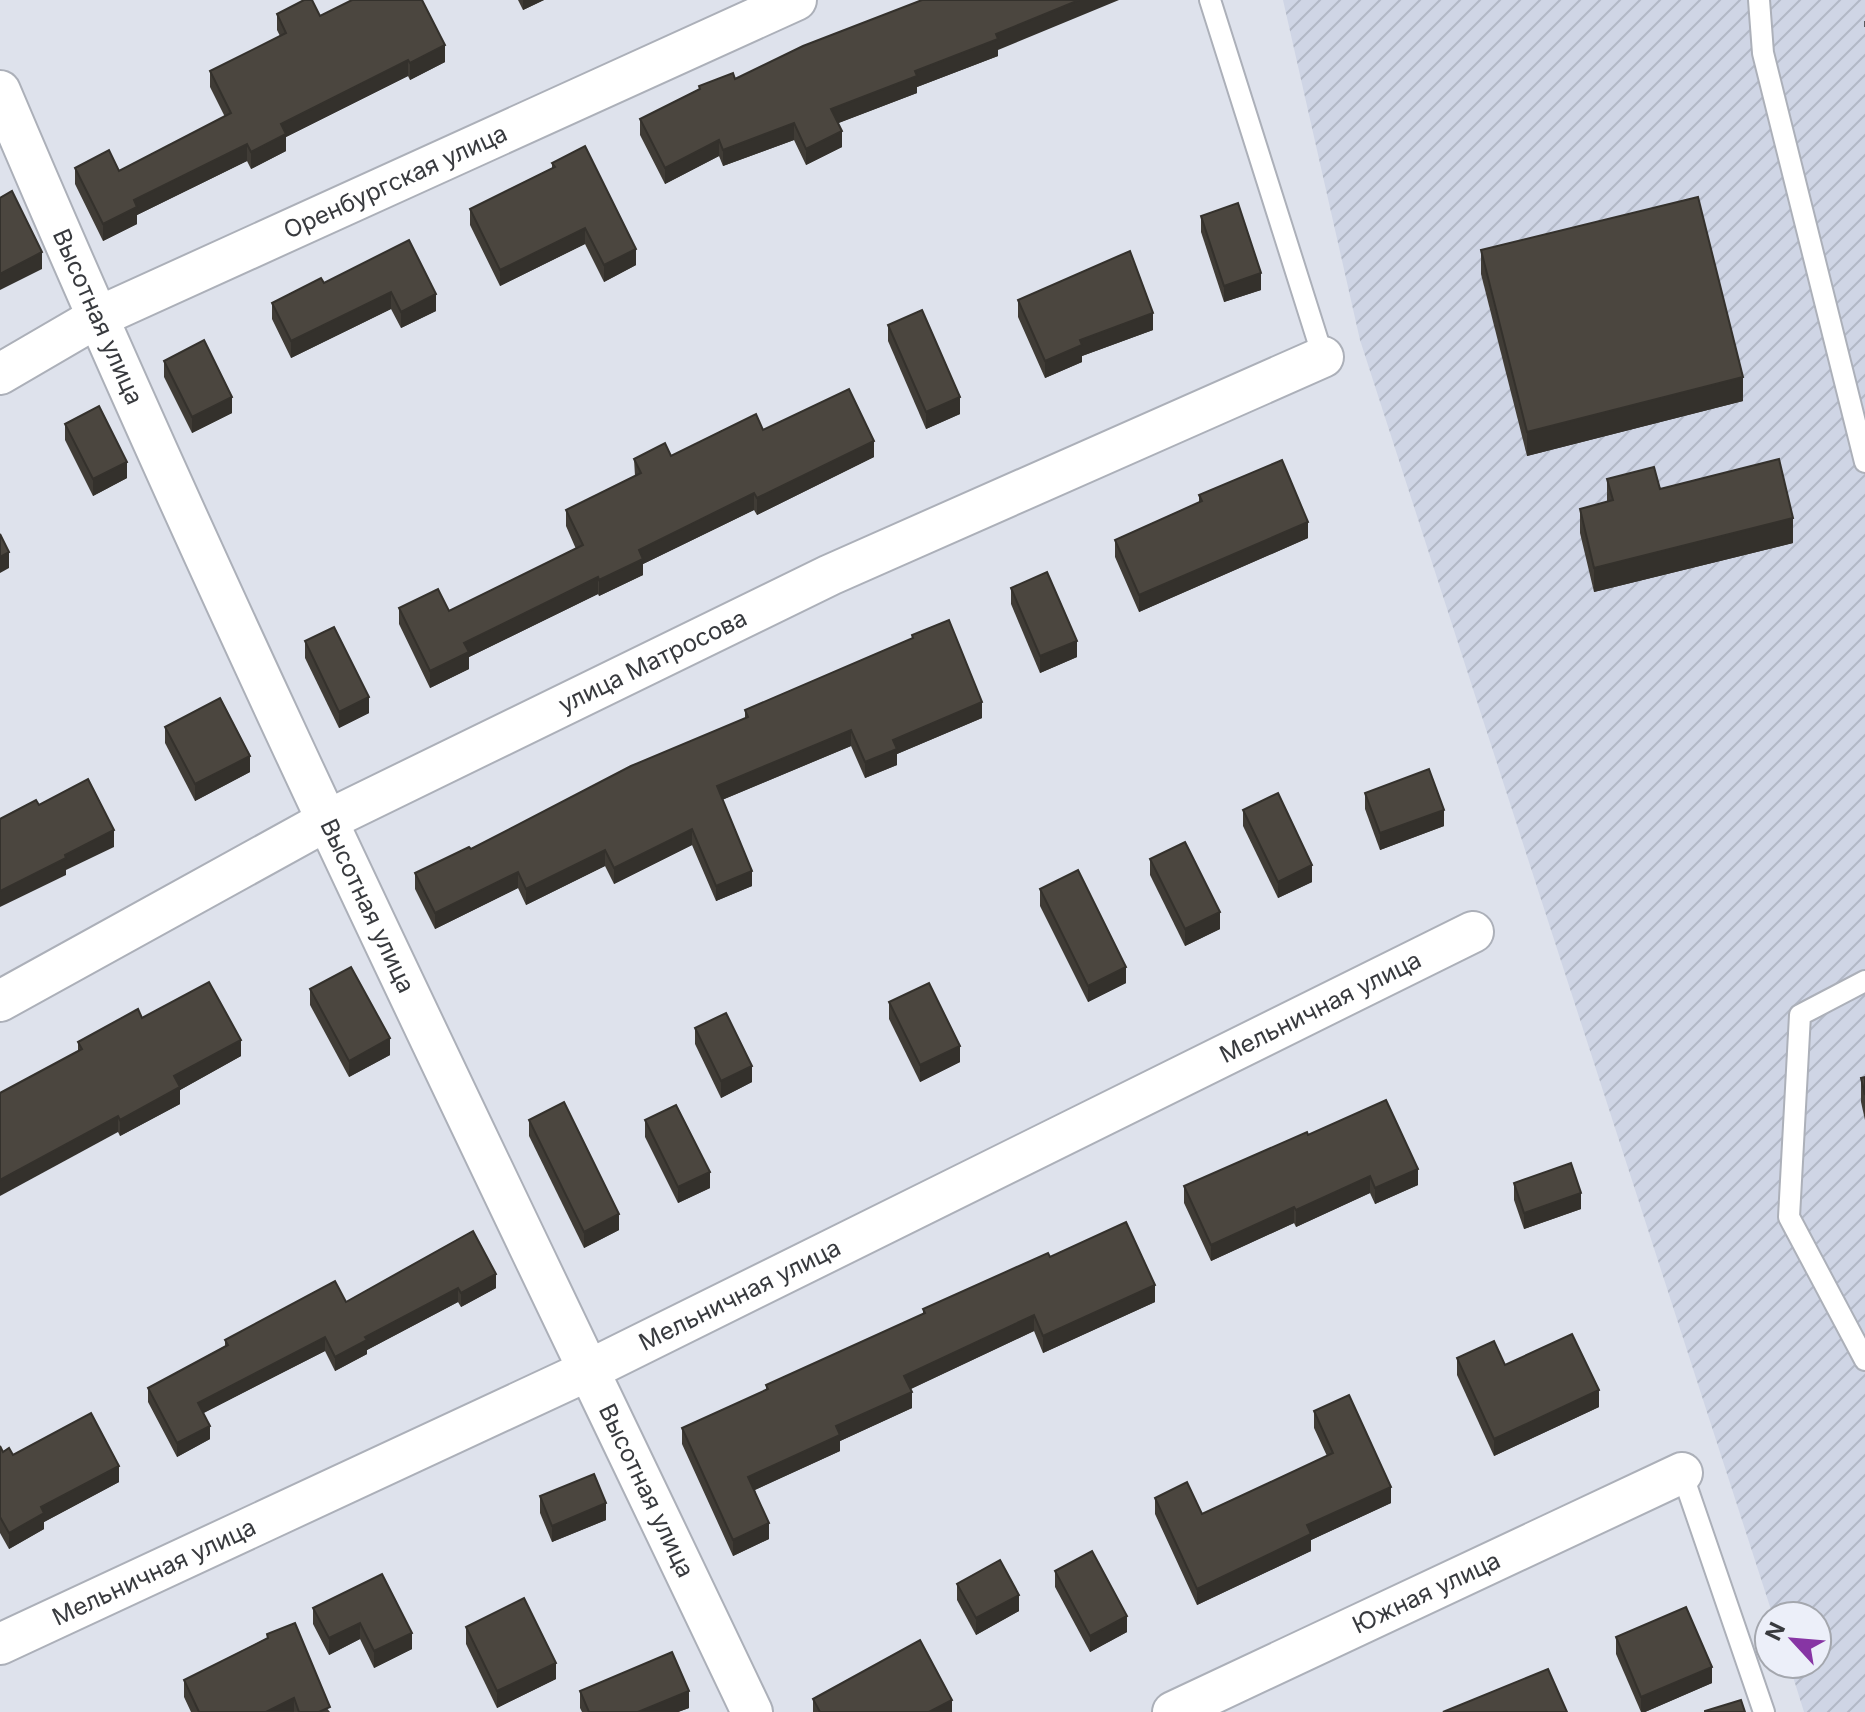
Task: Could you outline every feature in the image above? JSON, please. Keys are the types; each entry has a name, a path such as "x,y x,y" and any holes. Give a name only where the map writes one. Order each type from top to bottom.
{"street":[{"name":"Оренбургская улица","path":"0,374 96,318 796,0"},
{"name":"Высотная улица","path":"0,91 96,318 326,821 752,1712"},
{"name":"улица Матросова","path":"0,1001 326,821 830,575 1323,357"},
{"name":"Мельничная улица","path":"0,1644 589,1370 1473,932"},
{"name":"Южная улица","path":"1173,1712 1682,1473"}],"lane":[{"path":"1210,0 1323,357"},
{"path":"1759,0 1763,53 1865,462"},
{"path":"1865,981 1800,1015 1789,1217 1865,1360"},
{"path":"1682,1473 1764,1712"}],"shaded area":[{"path":"1283,0 1865,0 1865,1712 1804,1712 1794,1680 1833,1680 1833,1600 1768,1600 1360,340"}],"building":[{"path":"304,0 312,0 320,16 352,0 422,0 445,45 410,63 408,60 281,124 286,134 251,152 247,144 134,200 137,207 103,224 75,168 109,150 119,171 231,113 210,71 286,33 277,14"},
{"path":"922,0 1079,0 996,34 998,39 915,71 917,76 831,109 842,131 806,149 794,123 723,150 719,140 665,168 640,119 700,89 699,86 733,73 735,79 803,46"},
{"path":"585,146 636,249 604,265 585,228 500,270 470,209 555,167 552,163"},
{"path":"12,191 42,252 0,274 0,198"},
{"path":"1698,197 1743,377 1527,432 1481,250"},
{"path":"1238,203 1261,273 1224,286 1201,216"},
{"path":"409,240 436,294 401,312 391,292 291,341 272,303 321,278 324,283"},
{"path":"1130,251 1153,313 1080,340 1082,345 1045,361 1018,300"},
{"path":"922,310 960,397 926,412 888,325"},
{"path":"204,340 232,397 192,417 164,361"},
{"path":"849,389 874,441 757,498 754,493 639,550 643,559 599,580 598,577 464,643 469,652 430,671 399,608 438,589 449,611 583,545 566,510 641,473 634,459 665,443 671,456 756,414 763,430"},
{"path":"99,406 127,462 93,479 65,424"},
{"path":"1779,459 1793,518 1594,568 1580,509 1613,500 1607,479 1654,467 1660,489"},
{"path":"1282,460 1308,522 1139,595 1115,540 1202,501 1199,495"},
{"path":"0,534 9,552 0,557"},
{"path":"1047,572 1077,641 1040,656 1011,588"},
{"path":"949,620 982,702 893,740 897,749 865,762 851,730 717,786 752,871 716,886 692,829 614,868 605,850 526,889 518,872 435,913 415,873 469,847 471,849 631,766 748,717 745,710"},
{"path":"334,627 369,697 339,712 305,641"},
{"path":"220,698 250,756 195,784 165,727"},
{"path":"1429,769 1444,810 1380,833 1365,793"},
{"path":"88,779 114,830 0,891 0,819 36,800 39,805"},
{"path":"1278,793 1312,865 1278,882 1243,810"},
{"path":"1185,842 1220,912 1185,929 1150,859"},
{"path":"1078,870 1126,967 1088,986 1040,889"},
{"path":"351,967 390,1038 349,1061 310,989"},
{"path":"209,982 241,1040 174,1076 180,1087 120,1120 118,1116 0,1180 0,1093 82,1049 78,1042 138,1009 142,1018"},
{"path":"929,983 960,1046 920,1065 889,1002"},
{"path":"726,1013 752,1066 721,1081 695,1028"},
{"path":"1386,1100 1418,1169 1375,1188 1370,1176 1211,1245 1184,1186"},
{"path":"564,1102 619,1214 584,1232 529,1120"},
{"path":"676,1105 710,1172 678,1187 645,1120"},
{"path":"1571,1163 1581,1193 1524,1213 1514,1183"},
{"path":"1126,1222 1155,1285 1043,1336 1034,1315 904,1376 912,1392 836,1426 840,1435 748,1477 769,1523 733,1540 682,1428 768,1389 766,1385 925,1313 923,1309"},
{"path":"473,1231 496,1274 461,1293 458,1288 365,1337 367,1340 335,1357 325,1337 198,1403 210,1426 177,1443 148,1388 228,1345 225,1340 335,1281 346,1302"},
{"path":"1572,1334 1599,1390 1494,1439 1457,1358 1494,1341 1505,1365"},
{"path":"1349,1395 1391,1487 1307,1525 1311,1534 1197,1589 1155,1498 1187,1482 1202,1514 1333,1453 1314,1411"},
{"path":"91,1413 119,1466 41,1507 44,1513 9,1533 0,1517 0,1446 3,1452 9,1448 13,1455"},
{"path":"594,1474 606,1503 552,1526 540,1496"},
{"path":"1092,1551 1127,1616 1090,1636 1055,1571"},
{"path":"1000,1560 1019,1595 976,1618 957,1584"},
{"path":"382,1574 412,1633 374,1651 360,1623 329,1638 313,1608"},
{"path":"524,1598 556,1663 497,1691 466,1627"},
{"path":"1686,1607 1712,1667 1641,1697 1616,1637"},
{"path":"295,1623 330,1707 319,1712 299,1712 294,1698 266,1712 199,1712 184,1680 268,1638 267,1634"},
{"path":"920,1640 952,1700 929,1712 820,1712 813,1699"},
{"path":"672,1652 689,1691 638,1712 589,1712 580,1691"},
{"path":"1548,1669 1567,1712 1443,1712"},
{"path":"1741,1700 1745,1712 1705,1712 1705,1711"}]}
